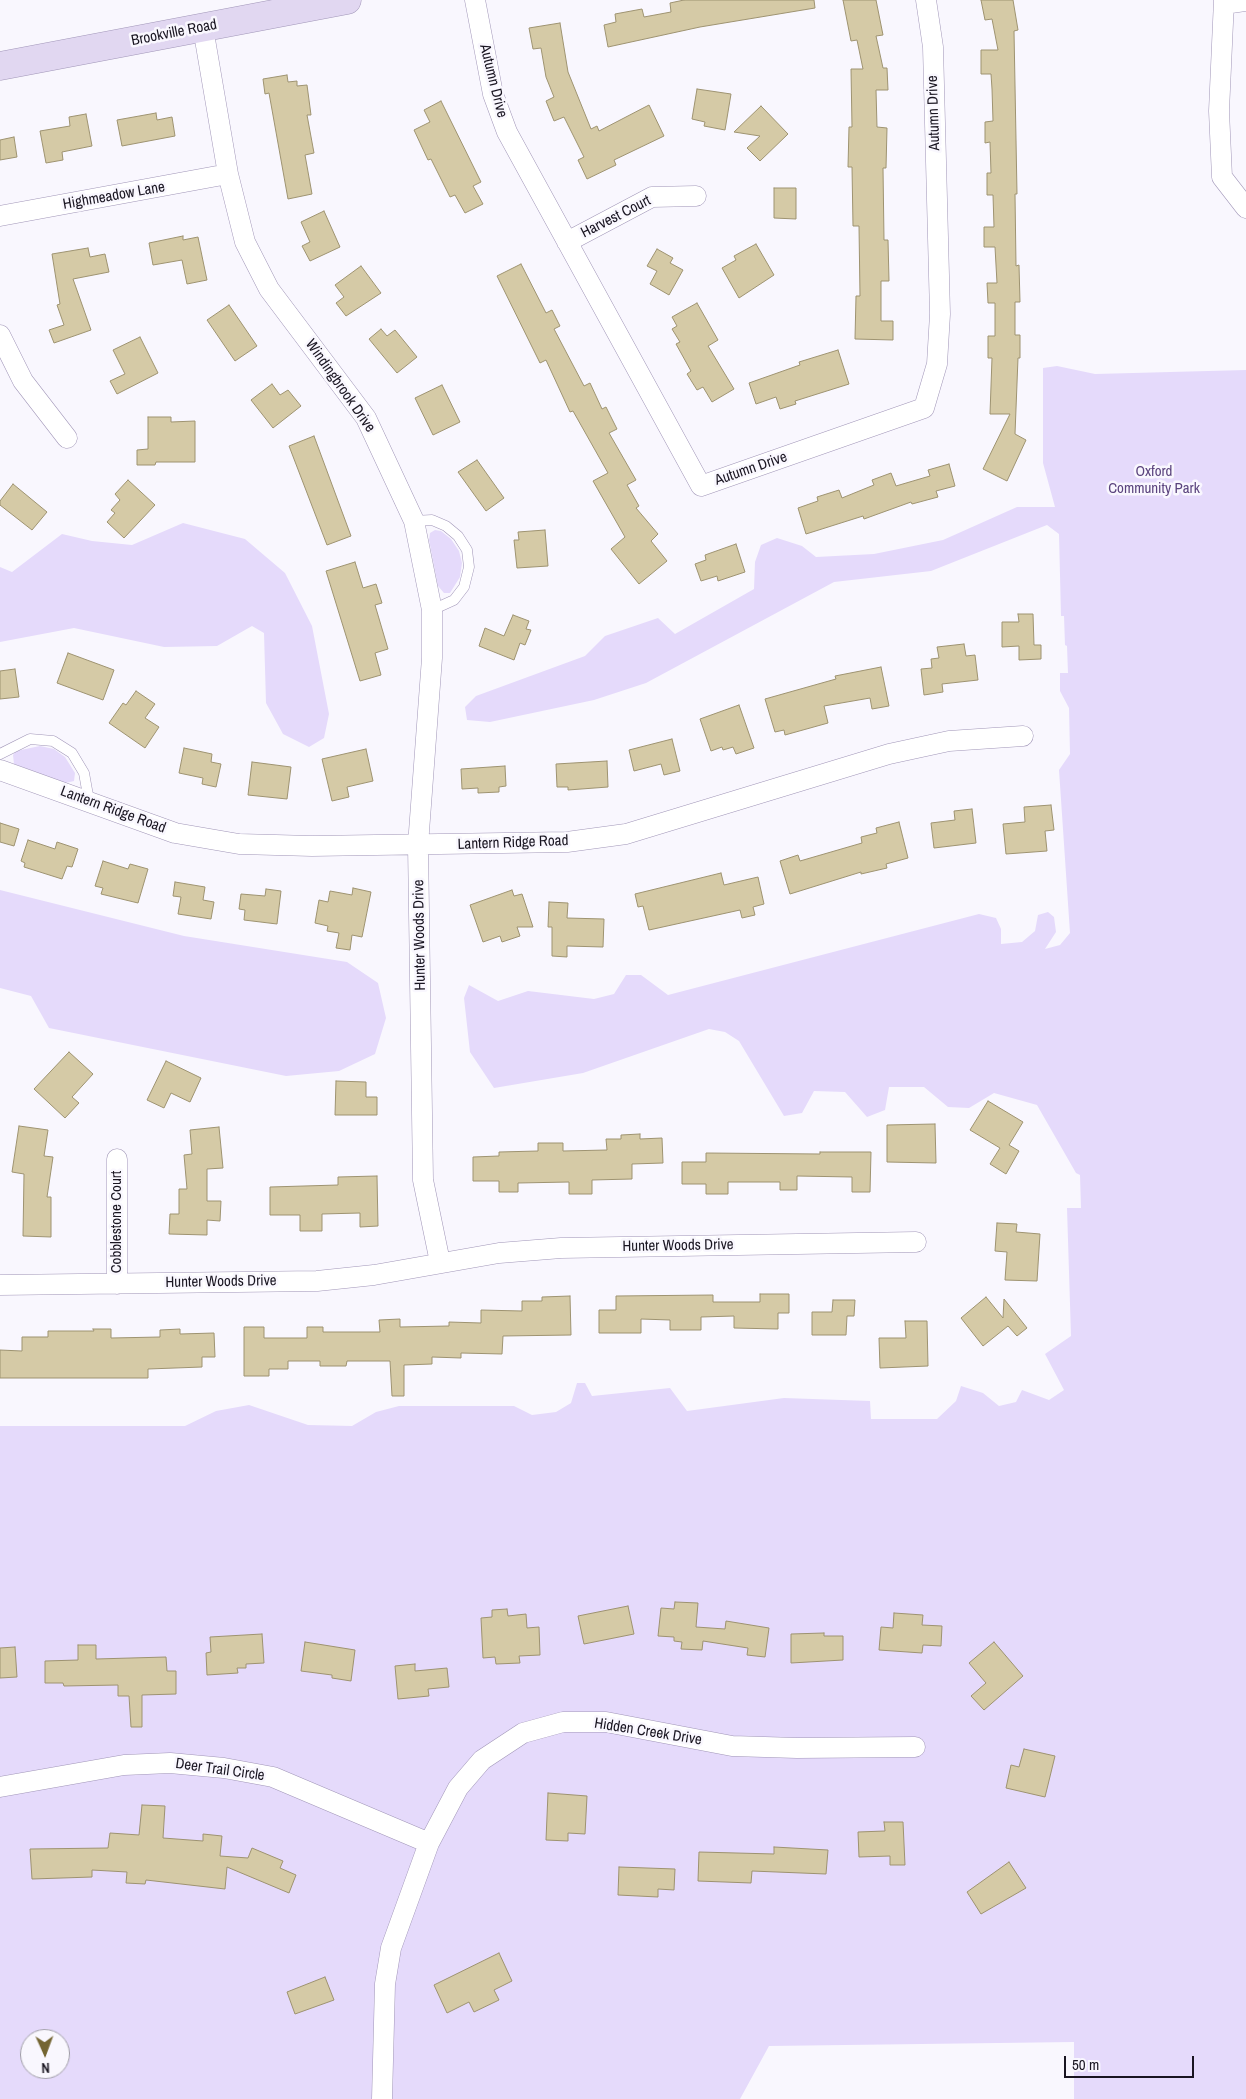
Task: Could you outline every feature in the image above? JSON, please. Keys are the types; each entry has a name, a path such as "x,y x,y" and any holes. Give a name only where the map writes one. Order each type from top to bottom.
{"street":[{"name":"Brookville Road","path":"0,66 347,0"},
{"name":"Autumn Drive","path":"475,0 493,94 507,132 701,486 924,408 937,364 940,314 933,47 926,0"},
{"path":"1246,1 1224,2 1219,110 1222,177 1246,208"},
{"name":"Windingbrook Drive","path":"203,28 228,174 245,242 268,289 366,418 414,521 432,610 432,658 418,845"},
{"name":"Highmeadow Lane","path":"0,216 228,174"},
{"name":"Harvest Court","path":"567,242 652,196 696,196"},
{"path":"0,334 23,380 68,438"},
{"name":"Lantern Ridge Road","path":"0,770 175,833 239,844 312,846 567,842 626,834 889,754 949,741 1023,736"},
{"name":"Hunter Woods Drive","path":"418,845 423,1180 440,1262"},
{"name":"Cobblestone Court","path":"117,1159 117,1284"},
{"name":"Hunter Woods Drive","path":"0,1285 317,1280 374,1275 499,1253 561,1248 916,1242"},
{"name":"Hidden Creek Drive","path":"382,2099 385,1984 391,1948 429,1843 458,1788 482,1760 523,1733 563,1722 606,1722 732,1746 915,1747"},
{"name":"Deer Trail Circle","path":"0,1787 124,1765 170,1763 224,1768 273,1777 429,1843"}],"lane":[{"path":"414,521 432,520 446,526 458,536 467,550 469,567 464,587 454,600 432,610"},
{"path":"0,754 30,739 53,741 72,753 84,773 89,801"}],"green space":[{"name":"Oxford Community Park","path":"1057,366 1095,374 1246,370 1246,2099 1074,2099 1074,2042 769,2046 740,2099 0,2099 0,1426 185,1426 216,1411 249,1405 308,1425 352,1426 376,1412 399,1406 514,1406 532,1415 556,1412 571,1403 577,1383 585,1383 592,1396 670,1388 687,1411 784,1398 870,1401 871,1419 937,1419 956,1401 961,1386 983,1393 999,1406 1016,1402 1022,1390 1049,1400 1064,1390 1045,1354 1071,1336 1067,1208 1081,1208 1080,1175 1076,1173 1037,1105 994,1093 969,1108 948,1107 924,1087 889,1087 885,1110 867,1117 845,1092 814,1091 802,1113 784,1116 739,1041 725,1032 709,1029 583,1073 494,1088 470,1052 464,998 469,985 498,1001 528,991 594,999 614,994 626,975 641,975 668,995 979,914 996,918 1001,929 1001,944 1022,942 1035,931 1038,915 1048,912 1054,917 1056,932 1045,949 1060,945 1070,933 1059,770 1070,754 1069,708 1060,691 1060,673 1068,673 1064,616 1061,616 1059,534 1047,525 931,571 834,582 646,683 594,700 490,722 467,720 465,707 476,696 585,656 605,636 658,618 675,634 754,589 755,562 761,545 777,538 802,546 816,557 874,554 943,540 1017,507 1055,507 1043,463 1043,368"},
{"path":"183,523 245,539 285,573 312,626 329,714 324,738 309,747 283,734 266,703 264,633 252,626 217,646 164,647 74,628 0,642 0,567 12,572 62,534 92,541 132,545"},
{"path":"435,530 441,531 451,539 459,551 462,563 460,577 450,593 444,593 438,586 429,540 430,533"},
{"path":"40,746 54,749 65,757 75,773 74,781 65,783 14,764 13,755 16,751"},
{"path":"0,890 184,936 347,962 378,983 386,1018 375,1054 339,1071 286,1076 49,1028 31,996 0,988"}],"building":[{"path":"684,0 814,0 815,8 700,27 608,47 604,25 616,22 615,14 642,9 644,17 671,12 670,3"},
{"path":"843,0 876,0 883,35 876,36 883,68 887,68 888,90 876,90 877,127 887,128 886,168 883,168 884,240 888,240 889,281 881,281 881,321 893,321 893,340 855,339 856,296 860,296 859,226 853,226 852,167 848,167 849,127 852,127 851,69 863,69 857,40 851,41"},
{"path":"981,0 1013,0 1018,30 1014,31 1017,194 1015,194 1016,266 1019,265 1020,302 1015,302 1015,335 1020,335 1020,358 1018,358 1015,434 1026,440 1007,481 983,469 1010,414 990,414 992,358 988,358 988,336 995,336 995,303 988,303 987,283 997,283 995,247 984,247 984,227 994,227 993,195 987,195 987,173 991,173 990,142 985,143 985,122 993,121 991,74 981,74 981,50 998,50 992,19 985,20"},
{"path":"560,23 568,72 591,129 597,126 599,131 649,105 664,136 614,160 616,165 587,179 578,160 584,157 564,117 554,121 546,101 554,97 546,77 541,48 533,49 529,28"},
{"path":"287,75 288,82 297,81 297,86 307,85 311,115 307,115 314,153 305,155 312,194 288,199 269,93 265,94 263,79"},
{"path":"697,89 731,94 725,130 704,126 705,122 692,119"},
{"path":"441,101 481,182 473,186 483,204 465,213 455,195 450,197 431,159 428,160 414,130 430,122 424,110"},
{"path":"761,106 788,134 760,161 747,148 760,136 734,132"},
{"path":"156,113 157,120 172,117 175,136 122,146 117,120"},
{"path":"86,114 92,146 62,152 63,160 46,163 40,131 70,126 69,117"},
{"path":"14,137 17,157 0,160 0,140"},
{"path":"774,188 796,188 796,219 774,218"},
{"path":"324,211 340,247 310,261 302,246 310,242 301,222"},
{"path":"183,236 183,240 198,237 207,280 187,284 182,260 153,265 149,243"},
{"path":"756,244 774,275 739,298 722,268 736,260 734,256"},
{"path":"88,248 90,257 105,254 109,272 73,279 91,330 54,343 49,330 64,325 57,305 60,304 52,254"},
{"path":"657,249 673,258 670,263 683,270 669,295 650,284 657,271 647,266"},
{"path":"521,264 546,313 552,310 560,326 554,329 584,386 590,383 602,409 606,407 617,429 609,433 636,480 627,485 639,506 636,508 658,534 651,541 667,561 639,584 611,549 625,537 593,481 608,473 573,411 570,412 546,360 540,363 497,276"},
{"path":"361,266 381,293 346,316 336,303 344,297 335,285"},
{"path":"697,303 718,340 708,346 734,389 712,402 703,387 697,390 687,374 691,371 676,344 680,342 672,329 677,326 672,317"},
{"path":"229,305 257,346 235,361 207,320"},
{"path":"381,329 387,336 395,330 417,357 397,373 369,339"},
{"path":"140,337 158,373 117,394 110,381 125,374 113,350"},
{"path":"838,350 849,384 795,401 796,404 780,409 776,397 756,404 749,383 800,365 799,362"},
{"path":"272,384 280,395 288,390 301,406 273,428 251,400"},
{"path":"442,385 460,422 433,435 415,398"},
{"path":"148,417 171,417 171,422 195,421 195,462 156,462 155,465 137,465 137,450 148,449"},
{"path":"314,436 351,536 327,545 289,446"},
{"path":"477,460 504,498 486,511 458,472"},
{"path":"949,464 955,486 936,491 938,497 912,504 911,502 864,519 863,516 806,534 798,508 818,501 817,497 839,490 842,498 874,485 872,480 891,473 896,486 930,476 928,470"},
{"path":"128,480 155,505 124,538 107,522 115,513 111,510 120,500 115,494"},
{"path":"13,484 47,512 32,530 0,505 0,501"},
{"path":"545,530 548,566 517,568 514,540 519,540 518,532"},
{"path":"736,544 745,572 718,581 717,576 701,581 695,564 706,560 705,555"},
{"path":"355,562 363,588 376,584 382,603 375,605 388,649 375,653 381,675 360,681 326,571"},
{"path":"1018,614 1033,614 1034,645 1041,645 1041,659 1019,660 1019,646 1002,647 1002,622 1019,622"},
{"path":"513,615 529,621 526,629 531,630 525,645 520,643 514,660 479,646 485,628 504,636"},
{"path":"964,644 966,656 975,655 978,680 942,684 943,692 924,695 921,669 932,668 931,659 939,658 937,647"},
{"path":"68,653 114,670 103,700 57,683"},
{"path":"881,667 889,706 872,709 870,698 824,706 828,723 785,735 784,730 775,732 765,699 836,679 835,676"},
{"path":"15,669 19,697 0,699 0,671"},
{"path":"136,691 155,704 145,718 159,727 145,748 109,723 123,703 126,705"},
{"path":"739,705 754,748 736,754 733,747 723,750 722,747 711,751 700,719"},
{"path":"672,739 680,771 664,775 661,764 634,771 629,750"},
{"path":"184,748 212,754 211,762 221,764 216,787 202,784 203,778 179,773"},
{"path":"366,749 373,781 347,787 349,797 332,801 322,759"},
{"path":"607,761 608,787 568,790 568,787 557,787 556,764"},
{"path":"252,762 291,767 287,799 248,795"},
{"path":"505,766 506,786 499,787 499,792 478,793 478,788 462,789 461,769"},
{"path":"1051,805 1054,830 1045,831 1047,851 1006,854 1003,824 1025,822 1024,807"},
{"path":"972,809 976,843 934,848 931,823 955,820 954,811"},
{"path":"899,822 908,858 886,864 887,868 861,874 861,872 790,894 780,861 798,855 800,861 862,843 861,837 877,833 876,828"},
{"path":"0,823 19,829 14,846 0,842"},
{"path":"28,840 55,849 57,842 78,849 72,867 67,866 62,879 24,867 25,863 21,861"},
{"path":"103,861 128,869 130,864 148,869 138,903 101,894 103,888 95,886"},
{"path":"721,873 724,885 758,877 764,904 753,907 755,915 742,918 740,910 649,930 643,906 638,907 635,894"},
{"path":"175,882 205,887 203,900 214,902 211,919 178,914 181,897 173,896"},
{"path":"353,888 371,892 362,937 352,935 350,950 336,948 339,933 327,931 328,926 315,923 319,900 328,902 330,891 352,895"},
{"path":"266,889 281,891 277,924 244,920 245,910 239,909 241,894 265,896"},
{"path":"512,890 514,896 522,894 533,927 517,927 520,936 502,942 500,936 483,942 470,905"},
{"path":"549,902 568,903 567,918 604,919 603,947 567,946 567,957 552,956 552,927 548,927"},
{"path":"69,1052 93,1074 72,1097 79,1103 65,1118 34,1089"},
{"path":"166,1061 201,1078 190,1102 171,1093 164,1108 147,1100"},
{"path":"336,1081 366,1082 366,1097 377,1097 377,1115 335,1115"},
{"path":"988,1101 1023,1122 1009,1145 1019,1151 1006,1174 990,1164 1000,1148 970,1130"},
{"path":"935,1124 936,1163 887,1162 887,1125"},
{"path":"19,1126 48,1130 44,1156 53,1157 47,1197 51,1197 51,1237 23,1236 24,1174 12,1172"},
{"path":"219,1127 223,1168 207,1169 207,1201 221,1201 220,1221 207,1220 207,1235 169,1234 170,1214 179,1214 179,1189 187,1189 184,1155 192,1154 190,1130"},
{"path":"640,1134 640,1139 662,1138 663,1163 632,1164 632,1179 592,1180 592,1194 569,1194 569,1182 518,1183 518,1192 499,1192 499,1181 473,1181 473,1157 499,1156 499,1152 538,1151 538,1143 563,1143 563,1151 607,1150 606,1139 621,1139 621,1135"},
{"path":"820,1152 871,1152 870,1192 852,1192 852,1177 797,1176 797,1190 780,1190 780,1182 728,1182 728,1194 706,1194 706,1184 682,1184 682,1162 706,1162 706,1153 820,1154"},
{"path":"377,1176 378,1226 360,1227 360,1213 322,1214 322,1231 300,1231 300,1215 270,1215 270,1187 338,1185 338,1177"},
{"path":"997,1223 1017,1224 1016,1232 1040,1234 1037,1281 1005,1280 1007,1252 995,1251"},
{"path":"760,1294 789,1294 789,1313 778,1313 778,1329 734,1328 734,1316 701,1317 701,1330 670,1330 670,1320 641,1319 641,1333 599,1333 599,1310 616,1310 616,1296 713,1295 713,1302 760,1302"},
{"path":"570,1296 571,1335 503,1336 502,1354 461,1353 461,1358 432,1357 432,1364 404,1365 404,1396 392,1396 390,1361 347,1361 346,1366 320,1366 320,1361 288,1361 288,1369 269,1369 269,1376 244,1376 244,1327 264,1327 264,1338 307,1338 307,1327 323,1327 323,1332 380,1332 379,1320 400,1319 400,1327 449,1326 449,1322 481,1323 481,1310 522,1311 522,1301 542,1301 542,1297"},
{"path":"986,1297 1003,1318 1004,1299 1027,1328 1017,1336 1008,1326 983,1346 961,1318"},
{"path":"833,1300 855,1300 854,1316 847,1316 846,1335 812,1335 812,1312 832,1312"},
{"path":"905,1321 927,1321 928,1366 880,1368 879,1338 906,1338"},
{"path":"93,1329 111,1329 111,1338 160,1337 160,1330 180,1329 180,1334 214,1333 215,1357 202,1357 202,1367 148,1369 148,1378 0,1378 0,1350 22,1351 22,1337 48,1337 48,1331 94,1331"},
{"path":"675,1602 698,1603 696,1627 725,1629 726,1621 769,1628 765,1657 747,1655 748,1648 703,1641 702,1650 681,1649 682,1642 674,1641 674,1637 658,1636 661,1608 674,1609"},
{"path":"628,1606 634,1634 584,1644 578,1616"},
{"path":"507,1609 508,1616 526,1614 527,1628 539,1627 540,1655 519,1656 520,1663 496,1664 495,1657 483,1658 481,1618 492,1617 492,1610"},
{"path":"894,1613 923,1615 922,1625 942,1626 941,1646 923,1645 922,1653 879,1650 881,1627 893,1628"},
{"path":"824,1633 824,1636 843,1636 843,1660 791,1663 791,1634"},
{"path":"262,1634 264,1663 246,1664 246,1668 237,1668 238,1673 207,1675 206,1653 211,1652 210,1637"},
{"path":"305,1642 355,1650 351,1681 332,1678 332,1675 301,1671"},
{"path":"994,1642 1023,1676 984,1710 971,1696 986,1683 969,1663"},
{"path":"78,1645 96,1645 96,1659 166,1657 167,1671 176,1671 176,1694 142,1695 142,1727 131,1727 129,1696 118,1696 118,1685 64,1686 63,1683 45,1683 45,1661 78,1660"},
{"path":"15,1647 17,1677 0,1678 0,1648"},
{"path":"415,1664 415,1671 447,1668 449,1687 428,1689 429,1696 398,1699 395,1666"},
{"path":"1024,1749 1055,1756 1045,1797 1006,1788 1011,1765 1019,1767"},
{"path":"548,1793 587,1796 585,1834 568,1833 568,1841 546,1840"},
{"path":"142,1805 165,1806 163,1838 203,1841 203,1834 222,1836 220,1856 248,1858 252,1848 283,1861 280,1868 296,1875 289,1893 227,1867 225,1889 146,1880 145,1884 126,1883 127,1872 92,1870 92,1877 32,1879 30,1849 108,1848 110,1833 139,1835"},
{"path":"884,1822 903,1822 905,1865 890,1865 890,1856 859,1857 858,1832 885,1831"},
{"path":"774,1847 828,1850 826,1874 752,1871 751,1883 698,1881 699,1852 774,1854"},
{"path":"1009,1862 1026,1888 981,1914 967,1892"},
{"path":"619,1867 675,1869 674,1890 658,1889 658,1897 618,1895"},
{"path":"499,1953 512,1981 494,1990 499,2000 474,2012 469,2002 447,2013 434,1985"},
{"path":"325,1977 334,2000 295,2014 287,1992"}]}
